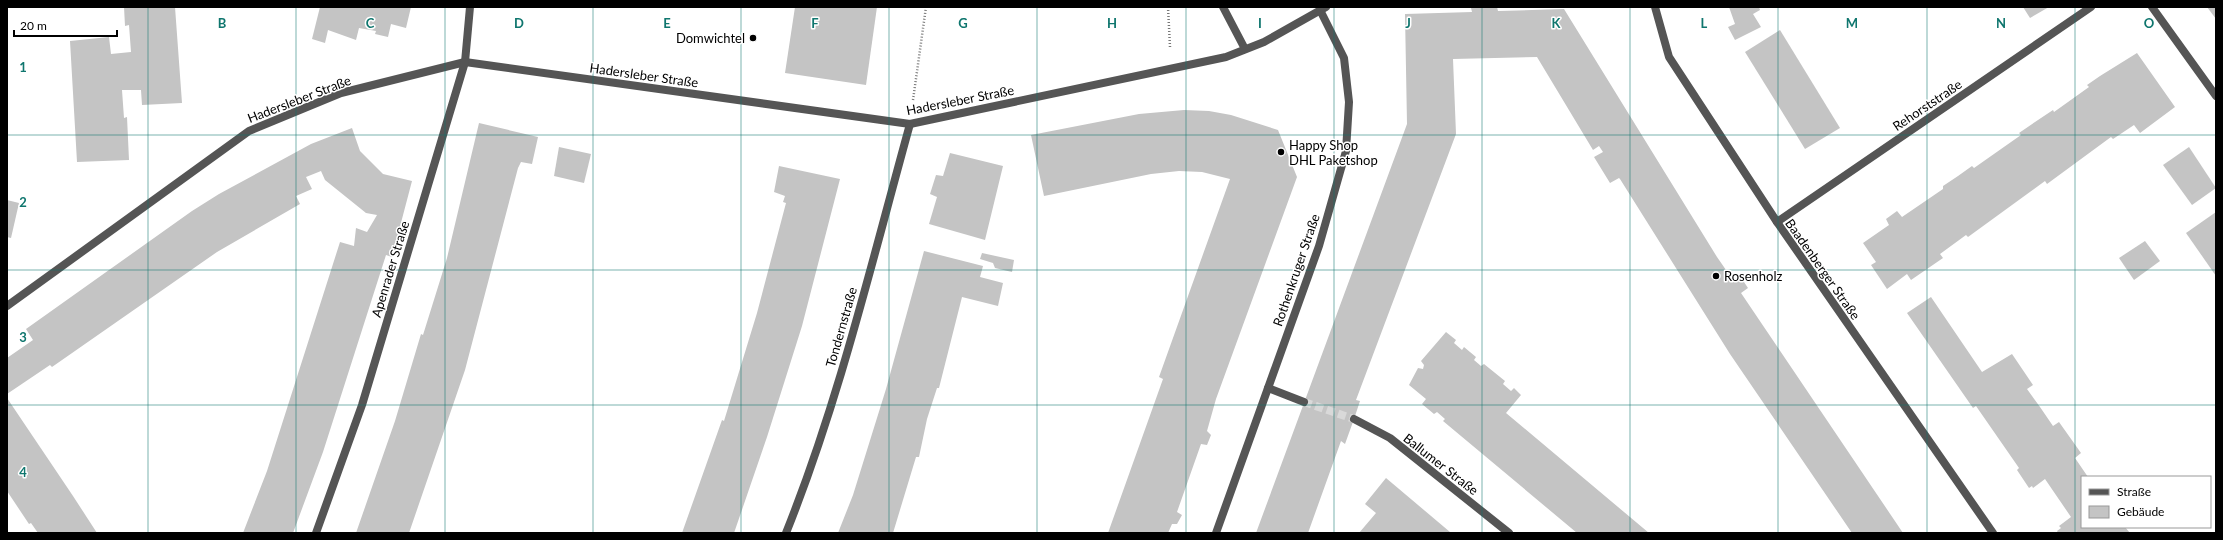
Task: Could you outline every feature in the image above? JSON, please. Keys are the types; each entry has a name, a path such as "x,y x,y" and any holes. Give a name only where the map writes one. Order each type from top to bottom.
{"street":[{"name":"Apenrader Straße","path":"316,533 362,405 465,62 470,7"},
{"path":"1223,7 1245,49"},
{"name":"Baadenberger Straße","path":"1655,7 1669,58 1777,222 1993,533"},
{"name":"Rehorststraße","path":"1777,222 2091,7"},
{"path":"2152,7 2216,96"},
{"name":"Hadersleber Straße","path":"7,306 249,131 341,93 465,62 910,124 1226,57 1264,42 1323,9"},
{"name":"Rothenkruger Straße","path":"1216,533 1319,246 1346,150 1349,102 1344,58 1323,9"},
{"name":"Tondernstraße","path":"786,533 804,489 841,371 910,124"},
{"path":"1268,388 1304,402"},
{"name":"Ballumer Straße","path":"1354,419 1390,438 1509,533"}],"path":[{"path":"910,124 926,7"},
{"path":"1168,7 1170,69"}],"building":[{"path":"124,7 175,7 182,103 142,105 141,90 122,90 124,118 127,117 129,160 77,162 70,41 109,37 111,54 131,52 129,25 125,26"},
{"path":"320,7 411,7 406,28 391,24 388,37 375,34 376,31 359,28 356,40 328,30 325,43 312,39"},
{"path":"795,7 877,7 866,85 785,73"},
{"path":"1497,7 1498,11 1564,9 1717,257 1733,280 1740,276 1748,288 1741,293 1903,533 1852,533 1730,354 1620,179 1619,178 1610,183 1594,157 1603,152 1599,146 1593,150 1537,57 1453,59 1456,134 1356,400 1360,401 1345,444 1341,441 1308,533 1256,533 1407,124 1405,14 1472,12 1471,8"},
{"path":"1729,7 1759,7 1760,10 1753,14 1761,27 1735,40 1728,27 1735,24"},
{"path":"2023,7 2049,7 2030,18"},
{"path":"2207,7 2216,7 2216,19"},
{"path":"1780,30 1840,128 1805,149 1745,52"},
{"path":"2137,53 2175,107 2140,133 2134,125 2113,139 2111,137 2047,184 2045,181 1968,237 1966,235 1940,254 1943,258 1911,280 1907,274 1887,289 1871,265 1876,262 1863,243 1889,225 1886,219 1897,211 1902,217 1943,189 1943,186 1972,166 1974,168 2021,135 2019,133 2053,110 2054,112 2089,87 2087,85"},
{"path":"1184,110 1209,111 1231,115 1278,130 1297,177 1216,399 1207,431 1211,435 1207,445 1201,444 1177,512 1182,515 1177,524 1172,524 1168,533 1108,533 1163,379 1159,377 1230,179 1202,172 1179,171 1151,174 1044,196 1031,135 1139,114"},
{"path":"479,123 538,137 532,164 521,162 518,168 465,370 409,533 356,533 395,421 421,334 423,335 447,258"},
{"path":"352,128 360,151 383,174 412,181 392,257 386,255 323,452 293,533 243,533 267,471 340,242 354,246 356,228 367,232 377,215 366,213 325,180 321,171 306,177 312,189 296,196 300,204 217,252 52,367 50,365 7,394 7,358 33,340 26,329 192,211 219,194 311,144"},
{"path":"559,147 591,154 584,183 554,176"},
{"path":"2189,147 2216,188 2192,205 2163,165"},
{"path":"950,153 1003,166 985,240 929,224 937,197 930,194 936,175 943,176"},
{"path":"779,166 840,179 802,326 767,437 734,533 682,533 722,420 724,421 757,313 786,203 783,202 785,196 774,192"},
{"path":"7,200 19,203 11,238 7,237"},
{"path":"2216,212 2216,276 2186,233"},
{"path":"2145,241 2160,261 2134,280 2119,258"},
{"path":"924,251 983,266 980,277 1003,283 998,306 962,297 939,388 937,388 927,419 919,457 916,457 893,533 838,533 853,495 886,389"},
{"path":"982,253 1014,260 1012,272 995,268 993,263 980,259"},
{"path":"1931,297 1982,372 2012,354 2033,385 2027,389 2053,426 2059,422 2081,453 2075,458 2087,476 2081,476 2081,528 2126,528 2130,533 2058,533 2057,531 2061,528 2059,526 2071,517 2045,479 2033,488 2032,486 2029,488 2017,470 2019,468 1976,406 1973,408 1907,313"},
{"path":"1446,332 1456,340 1454,343 1462,350 1464,347 1476,357 1474,360 1481,366 1484,364 1505,381 1503,384 1511,391 1514,388 1521,395 1506,413 1649,533 1577,533 1443,421 1445,419 1437,412 1434,414 1422,404 1426,399 1409,385 1418,368 1423,369 1424,365 1421,361"},
{"path":"7,398 97,533 38,533 31,523 29,524 7,491"},
{"path":"1386,478 1452,533 1359,533 1376,513 1365,504"}],"tunnel":[{"path":"1304,402 1354,419"}],"place":[{"name":"Domwichtel","path":"753,38"},
{"name":"Happy Shop DHL Paketshop","path":"1281,152"},
{"name":"Rosenholz","path":"1716,276"}]}
